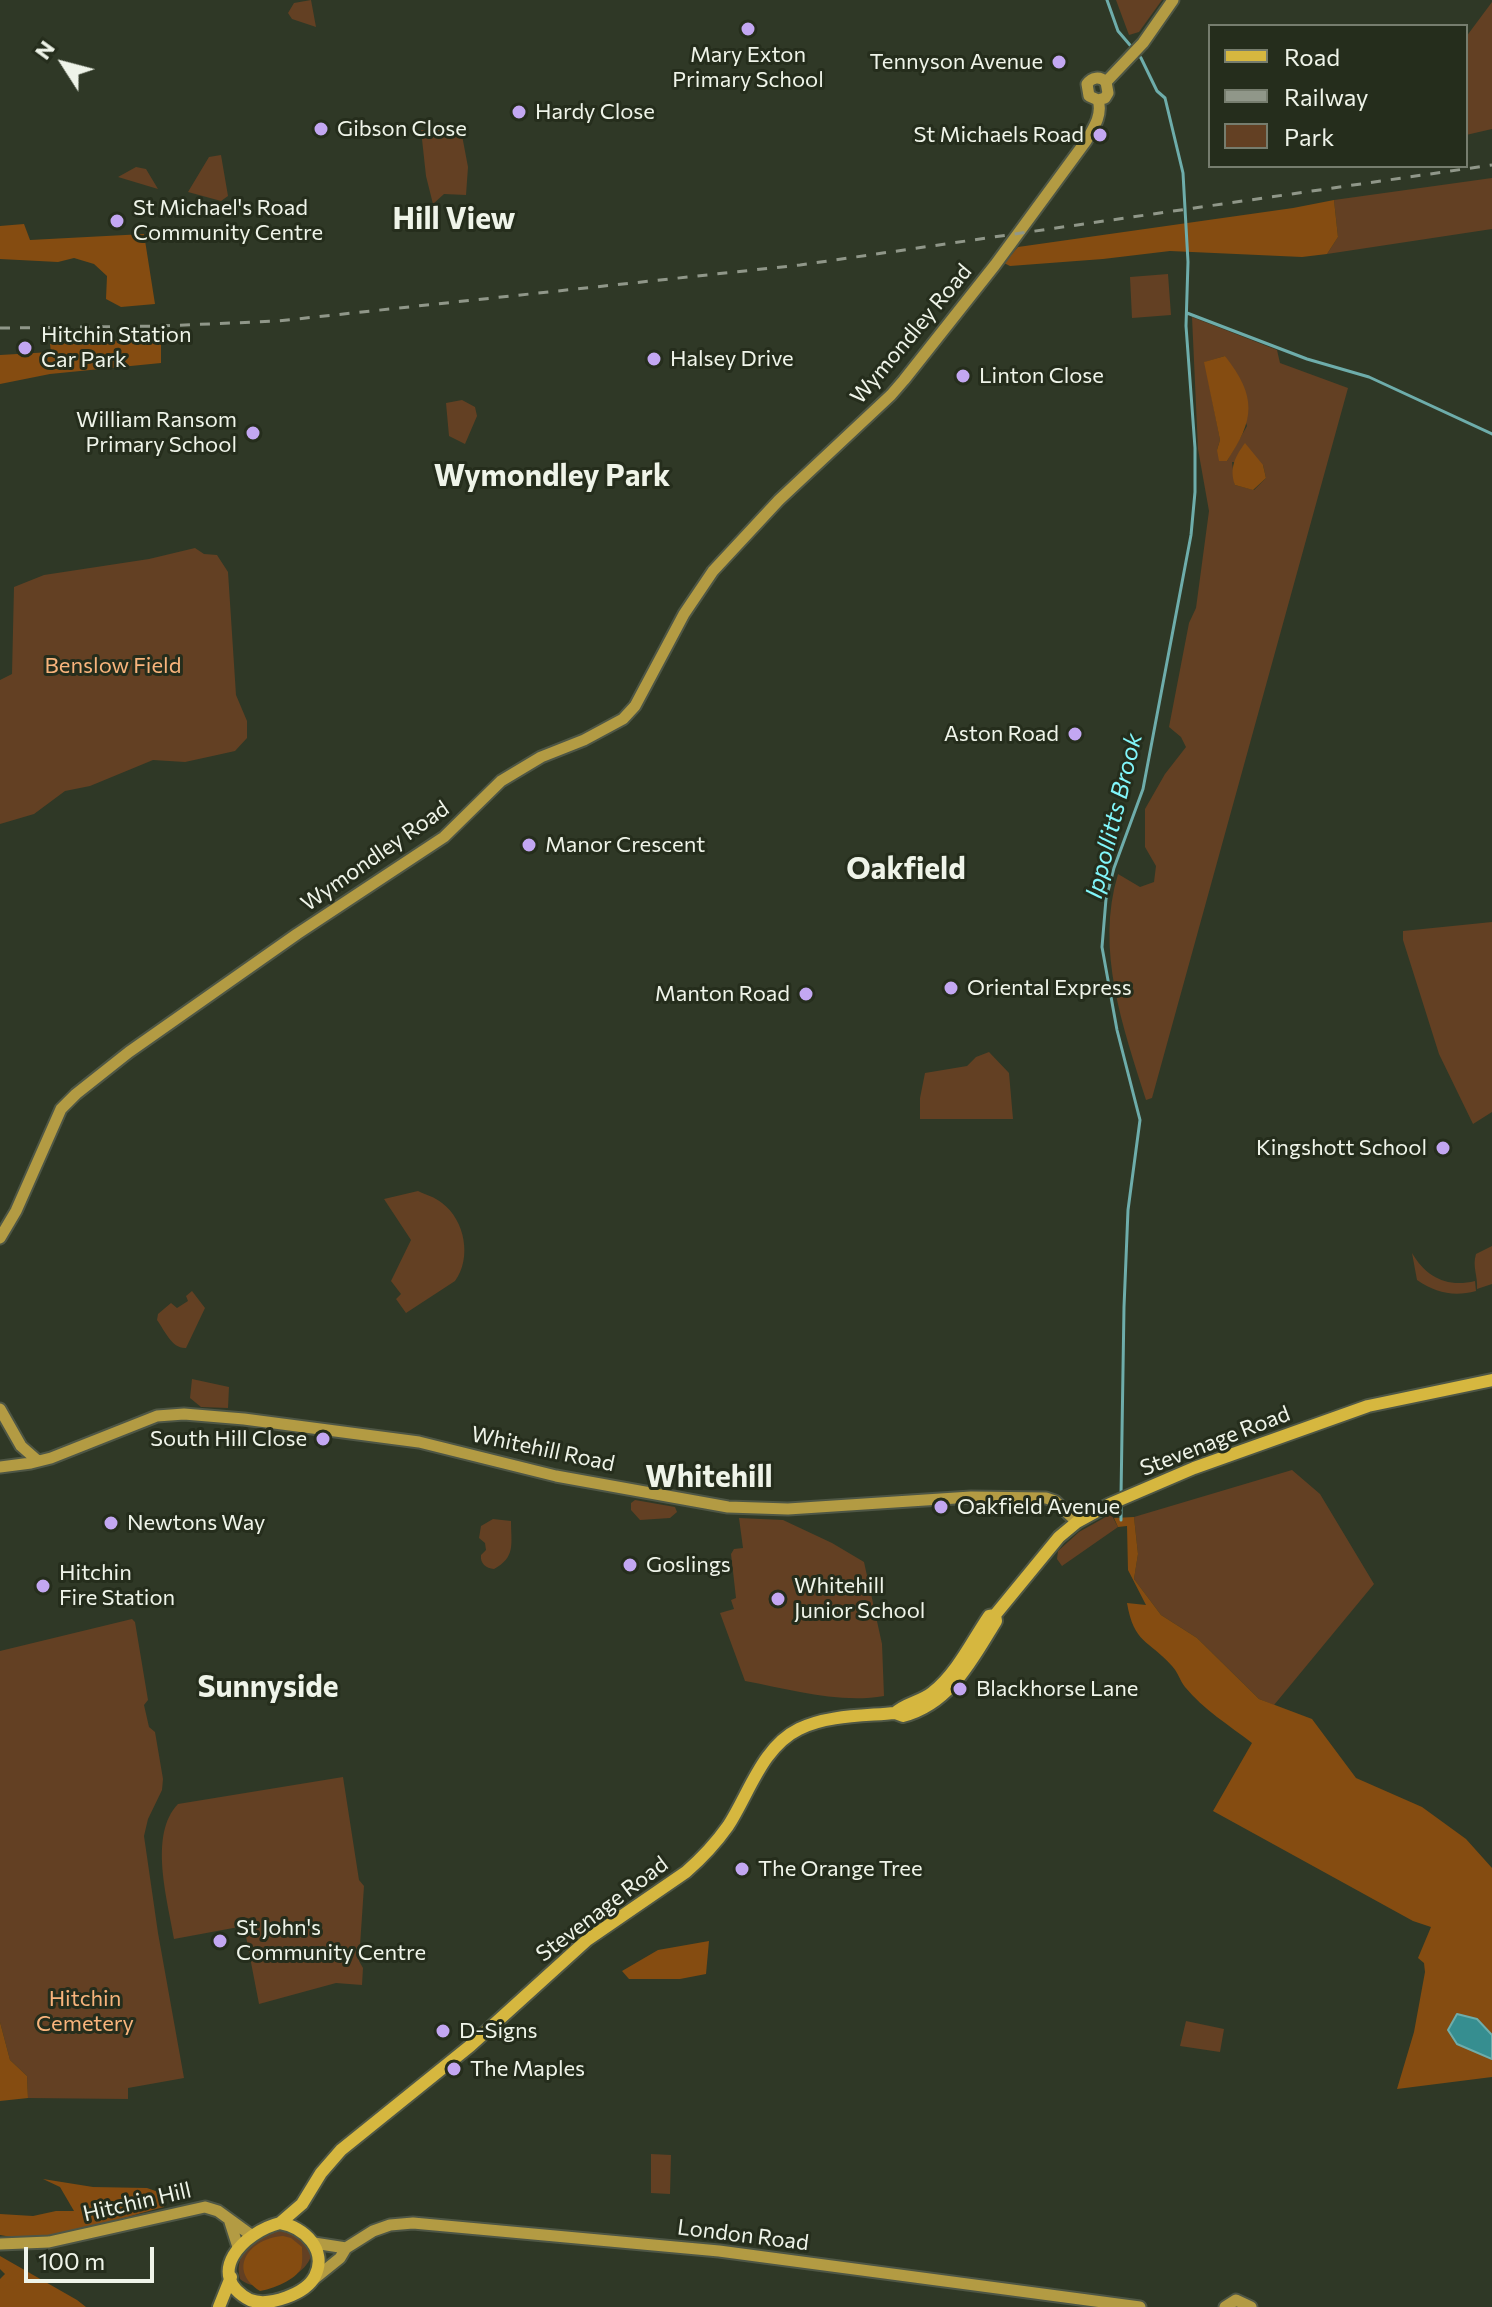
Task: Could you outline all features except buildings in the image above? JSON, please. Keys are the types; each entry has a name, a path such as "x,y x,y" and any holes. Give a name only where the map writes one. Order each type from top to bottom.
{"main road":[{"name":"Stevenage Road","path":"280,2223 302,2204 321,2173 341,2150 470,2046 587,1940 701,1858 726,1828 769,1753 779,1742 800,1728 815,1723 895,1713 903,1716 920,1710 950,1689 985,1640 996,1621 995,1615 1044,1554 1077,1522 1183,1472 1311,1425 1368,1406 1492,1380"},
{"path":"302,2204 302,2231"},
{"path":"280,2223 302,2231 314,2243 318,2263 314,2279 281,2303 219,2306 231,2277 233,2255 238,2247 251,2235 280,2223"},
{"path":"231,2277 253,2302"}],"street":[{"path":"1106,82 1143,43 1173,0"},
{"path":"1094,78 1106,82 1108,93 1105,98 1098,100 1089,96 1087,84 1094,78"},
{"name":"Wymondley Road","path":"0,1238 16,1211 61,1109 91,1080 297,934 444,837 501,781 541,757 584,740 623,719 635,706 684,614 713,571 779,500 891,395 995,265 1086,141 1097,121 1098,100"},
{"path":"0,1409 21,1446 38,1461"},
{"name":"Whitehill Road","path":"0,1467 38,1461 157,1416 184,1414 419,1442 556,1476 728,1507 788,1509 971,1497 1046,1498 1055,1501 1077,1522"},
{"path":"13,1465 21,1453 21,1446"},
{"name":"Hitchin Hill","path":"0,2244 49,2242 198,2207 213,2208 251,2235"},
{"path":"230,2222 238,2247"},
{"name":"London Road","path":"314,2279 340,2258 346,2248 382,2227 413,2223 719,2251 1140,2307"},
{"path":"314,2243 346,2248"},
{"path":"1225,2307 1236,2300 1248,2306"}],"green space":[{"path":"311,0 316,27 292,19 288,13 294,3"},
{"path":"1116,0 1162,0 1139,32 1129,35"},
{"path":"1492,2 1492,129 1468,135 1468,34"},
{"path":"421,130 461,130 468,167 466,195 444,194 433,204 426,176"},
{"path":"221,155 228,196 221,201 188,192 209,157"},
{"path":"136,167 146,169 158,189 118,177"},
{"path":"1492,178 1492,229 1327,254 1338,237 1334,200"},
{"path":"1168,274 1171,315 1132,318 1130,277"},
{"path":"1192,317 1277,350 1280,363 1348,388 1152,1098 1146,1100 1121,1016 1109,931 1118,874 1140,887 1154,882 1156,866 1145,847 1145,809 1165,774 1186,747 1181,737 1169,727 1189,623 1196,608 1209,511 1198,449","holes":["1225,356 1247,426 1227,461 1217,450 1220,440 1205,362","1232,462 1263,465 1266,478 1254,490 1235,485"]},
{"path":"462,400 475,407 477,416 465,444 449,436 446,403"},
{"name":"Benslow Field","path":"195,548 204,554 217,555 228,572 236,695 247,721 247,738 235,751 185,762 153,760 90,786 65,791 34,814 0,824 0,680 12,674 14,587 44,575 149,559"},
{"path":"1492,922 1492,1112 1473,1124 1439,1054 1403,940 1403,931"},
{"path":"989,1052 1009,1073 1013,1119 920,1119 925,1073 967,1066 976,1057"},
{"path":"418,1191 439,1201 456,1219 464,1240 463,1262 455,1281 406,1313 396,1299 401,1294 391,1281 411,1240 384,1199"},
{"path":"1492,1246 1492,1284 1477,1289 1476,1254"},
{"path":"1412,1253 1438,1279 1455,1283 1475,1281 1476,1291 1453,1294 1438,1291 1417,1280"},
{"path":"192,1291 205,1308 186,1348 181,1348 166,1334 157,1320 158,1314 171,1303 177,1308 188,1301 186,1296"},
{"path":"192,1379 229,1387 228,1408 201,1407 190,1398"},
{"path":"1292,1470 1320,1494 1374,1584 1274,1705 1259,1699 1197,1638 1161,1615 1134,1579 1138,1554 1134,1517"},
{"path":"635,1500 675,1507 677,1512 670,1518 640,1520 631,1510 631,1503"},
{"path":"1111,1514 1118,1527 1062,1566 1057,1559 1058,1551 1079,1532"},
{"name":"Whitehill Junior School","path":"739,1518 783,1520 864,1562 882,1644 884,1696 832,1697 745,1681 720,1613 734,1609 731,1600 736,1598 731,1554 734,1549 743,1548"},
{"path":"493,1519 511,1521 509,1555 494,1569 483,1563 481,1555 486,1550 485,1543 479,1538 481,1526"},
{"name":"Hitchin Cemetery","path":"132,1619 148,1700 144,1705 149,1727 155,1732 163,1779 162,1790 148,1819 144,1836 184,2078 128,2088 128,2099 28,2098 27,2076 10,2060 0,2022 0,1651"},
{"path":"343,1777 359,1880 364,1886 359,1961 363,1968 362,1985 336,1983 259,2004 244,1926 174,1939 162,1869 164,1833 169,1817 178,1804"},
{"path":"1186,2021 1224,2029 1220,2052 1180,2046"},
{"path":"651,2154 671,2155 670,2194 651,2193"},
{"path":"280,2231 302,2238 311,2248 310,2259 301,2270 287,2280 271,2285 254,2286 240,2279 240,2261 248,2246 263,2236"}],"shaded area":[{"path":"1334,200 1338,237 1327,254 1302,257 1170,251 1010,266 1004,263 1018,247"},
{"path":"24,224 30,240 144,234 155,304 121,307 106,299 107,276 94,264 74,258 58,262 0,259 0,226"},
{"path":"161,341 161,363 50,374 0,384 0,355 51,352 50,344"},
{"path":"1225,356 1243,384 1248,408 1243,433 1236,446 1227,461 1219,461 1217,450 1220,440 1204,362"},
{"path":"1245,443 1263,465 1266,478 1253,490 1235,485 1233,479 1234,463"},
{"path":"1134,1517 1138,1554 1134,1579 1161,1615 1197,1638 1259,1699 1312,1719 1356,1778 1422,1807 1466,1839 1492,1868 1492,2077 1397,2089 1414,2032 1425,1972 1424,1963 1418,1958 1431,1927 1413,1921 1213,1811 1252,1743 1192,1695 1174,1668 1138,1634 1127,1603 1146,1605 1128,1570 1127,1526 1118,1527 1114,1518"},
{"path":"709,1941 706,1974 680,1979 629,1979 622,1971 658,1950"},
{"path":"0,2022 10,2060 27,2076 28,2098 0,2101"},
{"path":"43,2179 93,2187 147,2188 167,2195 164,2207 82,2229 39,2237 0,2235 0,2214 33,2216 74,2211 60,2187"},
{"path":"283,2236 302,2247 301,2268 289,2280 260,2291 245,2273 246,2256 261,2242"},
{"path":"0,2256 86,2307 0,2307 0,2279 5,2274 0,2269"}],"water":[{"path":"1457,2014 1477,2019 1492,2035 1492,2059 1457,2044 1448,2030"}],"waterway":[{"name":"Ippollitts Brook","path":"1107,0 1118,31 1141,58 1157,91 1165,98 1183,173 1188,262 1186,326 1195,448 1191,535 1143,789 1114,868 1106,899 1102,947 1117,1030 1140,1120 1128,1210 1121,1496"},
{"path":"1187,313 1307,359 1369,377 1492,434"},
{"name":"Ippollitts Brook","path":"1121,1504 1121,1520"}],"railway":[{"path":"0,328 278,321 800,265 1492,165"}],"place":[{"name":"Mary Exton Primary School","path":"748,29"},
{"name":"Tennyson Avenue","path":"1059,62"},
{"name":"Hardy Close","path":"519,112"},
{"name":"Gibson Close","path":"321,129"},
{"name":"St Michaels Road","path":"1100,135"},
{"name":"St Michael's Road Community Centre","path":"117,221"},
{"name":"Hitchin Station Car Park","path":"25,348"},
{"name":"Halsey Drive","path":"654,359"},
{"name":"Linton Close","path":"963,376"},
{"name":"William Ransom Primary School","path":"253,433"},
{"name":"Aston Road","path":"1075,734"},
{"name":"Manor Crescent","path":"529,845"},
{"name":"Oriental Express","path":"951,988"},
{"name":"Manton Road","path":"806,994"},
{"name":"Kingshott School","path":"1443,1148"},
{"name":"South Hill Close","path":"323,1439"},
{"name":"Oakfield Avenue","path":"941,1507"},
{"name":"Newtons Way","path":"111,1523"},
{"name":"Goslings","path":"630,1565"},
{"name":"Hitchin Fire Station","path":"43,1586"},
{"name":"Whitehill Junior School","path":"778,1599"},
{"name":"Blackhorse Lane","path":"960,1689"},
{"name":"The Orange Tree","path":"742,1869"},
{"name":"St John's Community Centre","path":"220,1941"},
{"name":"D-Signs","path":"443,2031"},
{"name":"The Maples","path":"454,2069"}],"district":[{"name":"Hill View","path":"454,219"},
{"name":"Wymondley Park","path":"552,476"},
{"name":"Oakfield","path":"906,869"},
{"name":"Whitehill","path":"709,1477"},
{"name":"Sunnyside","path":"268,1687"}]}
